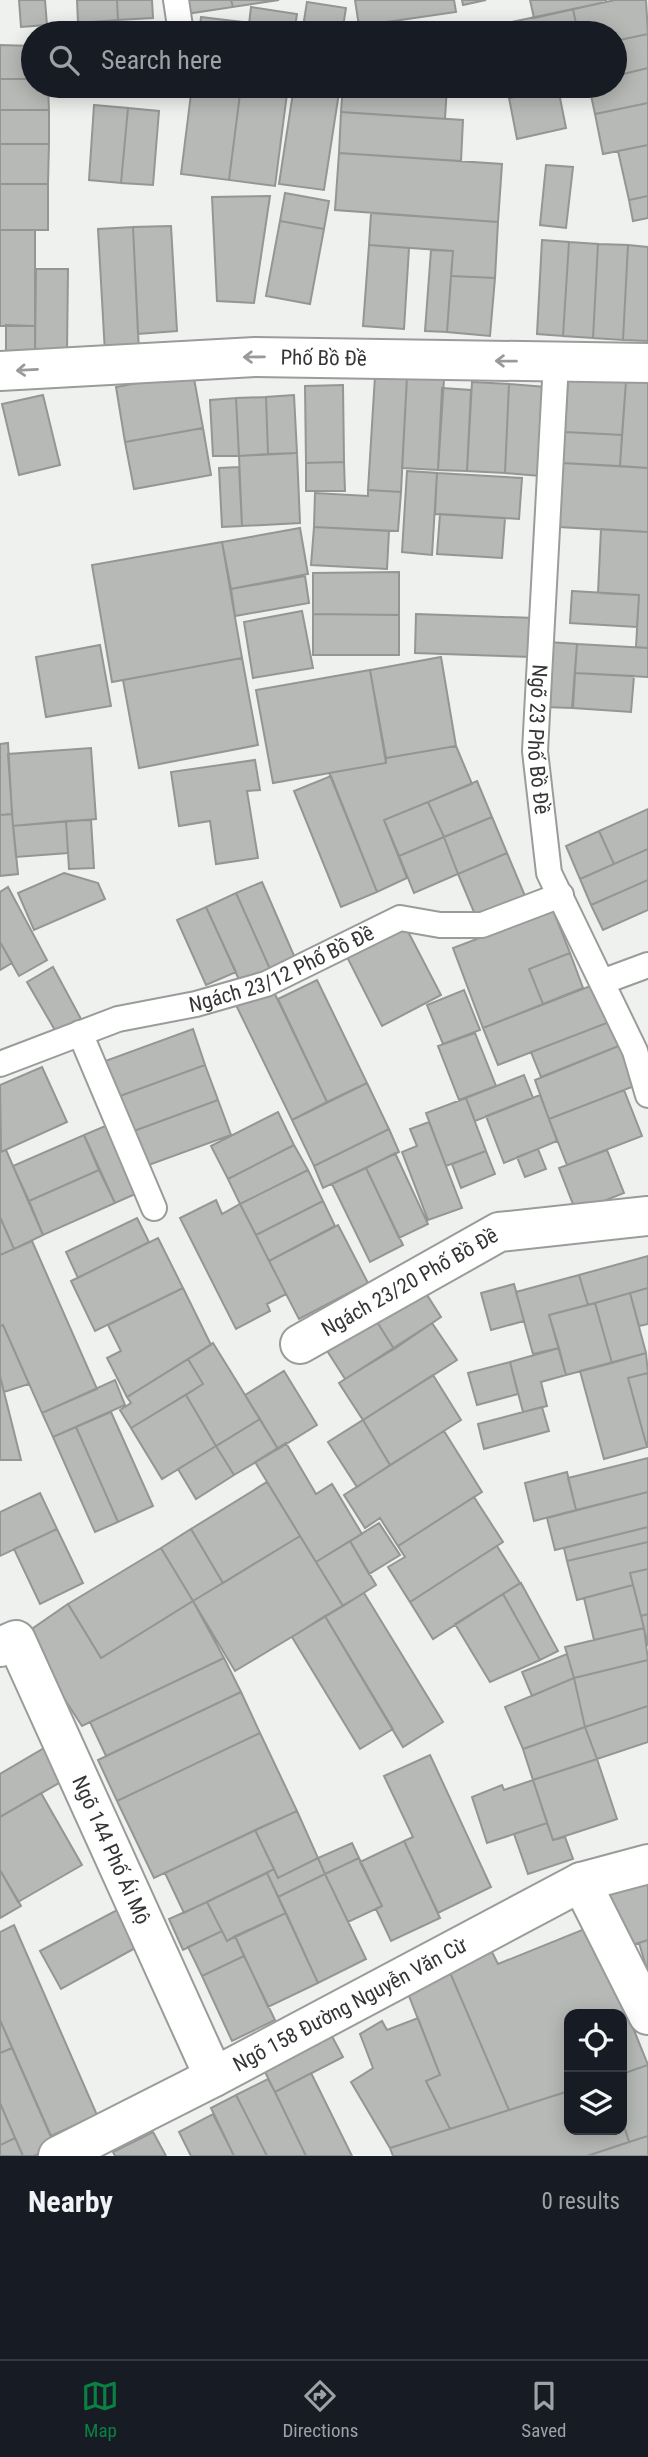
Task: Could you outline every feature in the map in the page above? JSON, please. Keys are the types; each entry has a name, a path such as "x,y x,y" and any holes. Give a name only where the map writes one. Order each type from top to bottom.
{"street":[{"name":"Phố Bồ Đề","path":"0,371 255,357 648,363"},
{"name":"Ngách 23/20 Phố Bồ Đề","path":"300,1344 499,1232 648,1216"},
{"name":"Ngõ 144 Phố Ái Mộ","path":"0,1647 16,1640 214,2077"},
{"name":"Ngõ 158 Đường Nguyễn Văn Cừ","path":"58,2156 214,2077 581,1882 648,1864"},
{"path":"581,1882 648,2015"}],"lane":[{"path":"176,0 179,21"},
{"name":"Ngõ 23 Phố Bồ Đề","path":"556,362 535,751 549,873 635,1051 648,1095"},
{"name":"Ngách 23/12 Phố Bồ Đề","path":"0,1064 118,1019 196,1004 266,984 400,918 440,925 482,925 561,895"},
{"path":"602,982 648,965"},
{"path":"80,1033 154,1208"}],"building":[{"path":"19,0 45,0 47,21 21,21 21,27"},
{"path":"77,0 117,0 118,20 78,21"},
{"path":"117,0 152,0 153,18 118,20"},
{"path":"185,0 231,0 233,7 186,14"},
{"path":"231,0 279,0 233,7"},
{"path":"355,0 454,0 456,12 394,21 358,21"},
{"path":"462,0 486,0 463,5"},
{"path":"530,0 606,0 606,2 534,18"},
{"path":"615,0 646,0 648,34 627,38 627,21 576,21 573,9"},
{"path":"307,2 346,8 344,21 304,21"},
{"path":"251,7 297,14 296,21 249,21"},
{"path":"573,9 576,21 517,21"},
{"path":"201,17 234,21 200,21"},
{"path":"648,34 648,68 627,73 627,38"},
{"path":"0,45 21,46 21,79 0,79"},
{"path":"648,68 648,103 595,114 592,98 627,98 627,73"},
{"path":"0,79 21,79 21,98 48,98 49,110 0,110"},
{"path":"190,98 239,98 229,180 181,174"},
{"path":"239,98 286,98 275,186 229,180"},
{"path":"292,98 338,98 324,190 279,184"},
{"path":"342,98 446,98 445,119 341,112"},
{"path":"509,98 560,98 566,128 517,139"},
{"path":"648,103 648,145 603,154 595,114"},
{"path":"94,105 128,108 121,183 89,180"},
{"path":"128,108 159,111 153,185 121,183"},
{"path":"0,110 49,110 49,144 0,144"},
{"path":"341,112 463,120 461,161 339,153"},
{"path":"0,144 49,144 48,184 0,184"},
{"path":"648,145 648,196 629,200 618,151"},
{"path":"339,153 502,164 498,222 335,210"},
{"path":"546,165 573,167 566,228 540,225"},
{"path":"0,184 48,184 48,230 0,230"},
{"path":"285,193 329,201 324,229 280,221"},
{"path":"270,196 254,303 217,301 212,197"},
{"path":"648,196 648,218 633,221 629,200"},
{"path":"371,213 498,222 495,278 451,276 453,251 369,245"},
{"path":"280,221 324,229 310,304 266,296"},
{"path":"171,226 177,331 138,334 133,227"},
{"path":"133,227 139,352 105,353 98,229"},
{"path":"0,230 35,230 35,326 0,326"},
{"path":"542,240 569,242 563,336 537,334"},
{"path":"569,242 598,244 593,338 563,336"},
{"path":"598,244 628,245 623,340 593,338"},
{"path":"369,245 409,248 404,329 363,326"},
{"path":"628,245 648,247 648,341 623,340"},
{"path":"431,250 453,251 447,332 425,331"},
{"path":"36,269 68,269 67,351 35,351"},
{"path":"451,276 495,278 490,336 447,332"},
{"path":"6,325 35,326 35,351 6,351"},
{"path":"193,373 203,428 125,442 116,387"},
{"path":"375,376 407,377 401,492 368,490"},
{"path":"407,377 444,379 438,470 402,468"},
{"path":"568,378 626,381 622,435 565,432"},
{"path":"626,381 648,382 648,468 620,466"},
{"path":"472,382 509,384 505,473 467,471"},
{"path":"509,384 546,387 540,476 505,473"},
{"path":"343,385 344,462 306,463 305,386"},
{"path":"442,388 471,390 467,471 438,470"},
{"path":"43,395 60,465 19,475 2,404"},
{"path":"294,395 297,453 268,454 266,397"},
{"path":"266,397 268,454 239,456 236,398"},
{"path":"236,398 239,456 213,456 210,400"},
{"path":"203,428 211,475 134,489 125,442"},
{"path":"565,432 622,435 620,466 562,463"},
{"path":"297,453 300,523 242,526 239,456"},
{"path":"344,462 345,491 306,491 306,463"},
{"path":"562,463 648,468 648,532 559,527"},
{"path":"239,467 242,526 222,527 219,468"},
{"path":"407,471 437,473 432,555 402,552"},
{"path":"437,473 522,478 519,519 435,514"},
{"path":"368,490 401,492 398,531 314,527 315,493 368,496"},
{"path":"440,514 505,518 502,558 437,554"},
{"path":"314,527 389,531 387,569 311,565"},
{"path":"300,528 308,574 231,589 222,542"},
{"path":"601,529 648,532 648,648 636,647 639,595 598,593"},
{"path":"222,542 242,658 112,682 92,565"},
{"path":"399,572 399,615 313,614 313,573"},
{"path":"305,576 309,603 235,616 231,589"},
{"path":"572,591 639,595 637,627 570,623"},
{"path":"302,611 313,668 253,678 244,622"},
{"path":"313,614 399,615 399,655 313,655"},
{"path":"416,614 534,618 532,657 415,653"},
{"path":"548,642 577,644 572,708 544,707"},
{"path":"577,644 648,648 648,677 575,673"},
{"path":"100,645 111,706 46,717 36,657"},
{"path":"441,657 456,746 386,758 370,670"},
{"path":"242,658 258,745 139,768 123,680"},
{"path":"370,670 386,763 273,783 256,690"},
{"path":"575,673 634,676 631,712 573,708"},
{"path":"8,743 12,814 0,815 0,744"},
{"path":"456,746 472,784 384,820 407,878 377,892 329,773 386,763 386,758"},
{"path":"91,748 96,819 13,826 8,754"},
{"path":"255,760 260,790 247,791 258,858 216,864 210,821 179,826 171,772"},
{"path":"331,776 377,892 341,907 294,791"},
{"path":"477,781 492,817 444,837 428,802"},
{"path":"428,802 444,837 399,856 384,820"},
{"path":"648,809 648,849 614,864 599,831"},
{"path":"12,814 18,874 0,876 0,815"},
{"path":"492,817 507,853 458,874 444,837"},
{"path":"91,820 94,868 69,869 66,821"},
{"path":"66,821 68,853 16,857 13,826"},
{"path":"599,831 614,864 580,879 566,846"},
{"path":"444,837 458,874 414,893 399,856"},
{"path":"648,849 648,880 591,905 580,879"},
{"path":"507,853 525,896 476,917 458,874"},
{"path":"64,873 98,883 105,899 34,930 18,893"},
{"path":"648,880 648,910 603,930 591,905"},
{"path":"262,882 295,958 270,969 236,893"},
{"path":"8,887 47,960 19,976 0,942 0,892"},
{"path":"236,893 270,969 240,982 206,907"},
{"path":"206,907 236,972 206,985 177,920"},
{"path":"553,910 570,953 529,969 543,1004 483,1028 453,948"},
{"path":"402,920 441,995 382,1026 344,951"},
{"path":"0,942 12,963 0,970"},
{"path":"570,953 583,988 543,1004 529,969"},
{"path":"53,967 81,1019 56,1032 27,982"},
{"path":"317,980 367,1083 327,1102 278,999"},
{"path":"598,983 612,1021 498,1065 483,1028"},
{"path":"272,988 327,1102 292,1120 236,1005"},
{"path":"464,990 480,1030 443,1044 427,1005"},
{"path":"612,1021 621,1045 541,1077 531,1052"},
{"path":"193,1029 205,1065 109,1100 97,1064"},
{"path":"475,1033 496,1086 459,1100 438,1046"},
{"path":"621,1045 637,1085 549,1119 535,1080"},
{"path":"205,1065 218,1100 123,1135 109,1100"},
{"path":"42,1067 67,1122 1,1152 0,1085"},
{"path":"524,1075 533,1098 475,1121 466,1098"},
{"path":"367,1083 389,1129 314,1166 292,1120"},
{"path":"624,1090 642,1136 567,1165 549,1119"},
{"path":"540,1095 557,1141 504,1163 486,1116"},
{"path":"466,1098 486,1151 446,1166 426,1113"},
{"path":"218,1100 231,1135 135,1170 123,1135"},
{"path":"278,1112 294,1145 228,1179 211,1146"},
{"path":"429,1122 462,1208 428,1220 402,1152 417,1146 410,1129"},
{"path":"110,1124 140,1192 115,1203 84,1135"},
{"path":"389,1129 399,1152 323,1188 314,1166"},
{"path":"84,1135 99,1170 29,1201 13,1166"},
{"path":"294,1145 308,1170 240,1204 228,1179"},
{"path":"538,1149 546,1169 525,1177 517,1157"},
{"path":"6,1150 43,1235 14,1249 0,1217 0,1152"},
{"path":"607,1150 624,1193 576,1212 559,1168"},
{"path":"486,1151 495,1174 461,1188 452,1164"},
{"path":"395,1153 428,1224 399,1238 366,1168"},
{"path":"366,1168 403,1245 370,1262 332,1184"},
{"path":"99,1170 115,1203 43,1235 29,1201"},
{"path":"308,1170 323,1201 256,1235 240,1204"},
{"path":"216,1200 222,1214 240,1204 286,1294 267,1304 270,1311 236,1329 180,1218"},
{"path":"323,1201 335,1226 269,1261 256,1235"},
{"path":"0,1217 14,1249 0,1255"},
{"path":"137,1218 149,1242 78,1278 66,1252"},
{"path":"338,1225 368,1283 299,1319 269,1261"},
{"path":"158,1238 183,1288 95,1331 71,1281"},
{"path":"32,1241 97,1389 42,1413 3,1325 0,1326 0,1255"},
{"path":"648,1256 648,1288 588,1305 579,1275"},
{"path":"579,1275 588,1305 549,1315 559,1348 533,1354 516,1292"},
{"path":"514,1284 524,1321 491,1330 481,1293"},
{"path":"422,1287 441,1317 394,1349 374,1317"},
{"path":"183,1288 211,1345 127,1397 107,1358 121,1351 108,1325"},
{"path":"648,1288 648,1324 639,1326 630,1293"},
{"path":"630,1293 646,1353 612,1363 595,1303"},
{"path":"595,1303 612,1363 566,1375 549,1315"},
{"path":"374,1317 394,1349 345,1379 326,1349"},
{"path":"432,1323 457,1360 363,1420 339,1383"},
{"path":"3,1325 29,1384 4,1392 0,1376 0,1326"},
{"path":"213,1343 260,1419 216,1446 186,1395 203,1384 188,1359"},
{"path":"559,1348 566,1375 541,1382 547,1406 523,1412 510,1362"},
{"path":"646,1353 648,1373 628,1378 647,1447 604,1459 580,1371"},
{"path":"188,1359 203,1384 131,1428 120,1410 131,1403 127,1397"},
{"path":"510,1362 518,1394 477,1405 468,1373"},
{"path":"284,1371 317,1425 278,1449 245,1395"},
{"path":"648,1373 648,1447 647,1447 628,1378"},
{"path":"433,1375 461,1420 390,1465 363,1420"},
{"path":"0,1376 21,1460 0,1460"},
{"path":"115,1380 125,1405 53,1437 42,1413"},
{"path":"186,1395 216,1446 162,1479 131,1428"},
{"path":"542,1407 549,1431 484,1449 478,1424"},
{"path":"111,1412 153,1506 118,1522 76,1427"},
{"path":"260,1419 278,1449 234,1475 216,1446"},
{"path":"363,1420 390,1465 357,1487 328,1442"},
{"path":"76,1427 118,1522 95,1532 53,1437"},
{"path":"444,1431 482,1492 398,1546 380,1518 365,1528 344,1495"},
{"path":"286,1443 316,1494 332,1484 362,1534 316,1562 255,1462"},
{"path":"216,1446 234,1475 196,1499 178,1469"},
{"path":"648,1458 648,1492 576,1510 568,1478"},
{"path":"567,1472 576,1510 534,1521 525,1483"},
{"path":"267,1482 300,1536 223,1583 191,1529"},
{"path":"648,1492 648,1527 555,1550 547,1518"},
{"path":"40,1493 57,1529 0,1556 0,1512"},
{"path":"474,1497 503,1542 410,1602 388,1567 405,1557 398,1546"},
{"path":"379,1523 400,1555 369,1574 350,1541"},
{"path":"648,1527 648,1542 567,1561 564,1548"},
{"path":"57,1529 83,1583 40,1604 14,1549"},
{"path":"191,1529 223,1583 193,1601 161,1548"},
{"path":"300,1536 343,1606 235,1671 193,1601"},
{"path":"350,1541 376,1585 343,1606 316,1562"},
{"path":"648,1542 648,1569 630,1573 633,1585 577,1600 567,1561"},
{"path":"497,1546 520,1583 433,1639 410,1602"},
{"path":"161,1548 193,1601 101,1658 68,1604"},
{"path":"648,1569 648,1614 641,1616 630,1573"},
{"path":"521,1583 558,1651 540,1660 503,1594"},
{"path":"633,1585 644,1628 594,1640 584,1598"},
{"path":"364,1593 443,1722 403,1747 325,1616"},
{"path":"503,1594 540,1660 490,1682 455,1624"},
{"path":"193,1601 224,1658 82,1726 23,1635 68,1604 101,1658"},
{"path":"648,1614 648,1646 641,1616"},
{"path":"325,1616 393,1729 360,1749 292,1637"},
{"path":"644,1628 648,1660 574,1678 565,1647"},
{"path":"567,1654 574,1678 532,1696 522,1672"},
{"path":"224,1658 241,1692 106,1756 90,1722"},
{"path":"648,1660 648,1706 585,1727 574,1678"},
{"path":"574,1678 585,1727 523,1749 505,1707"},
{"path":"241,1692 260,1733 117,1801 98,1760"},
{"path":"648,1706 648,1742 597,1759 585,1727"},
{"path":"585,1727 597,1759 533,1780 523,1749"},
{"path":"260,1733 297,1811 154,1878 117,1801"},
{"path":"46,1747 64,1780 0,1817 0,1774"},
{"path":"430,1755 491,1887 438,1913 404,1841 413,1837 384,1776"},
{"path":"597,1759 617,1819 553,1840 533,1780"},
{"path":"533,1780 547,1823 487,1843 472,1797 502,1785 504,1790"},
{"path":"41,1793 82,1865 18,1902 0,1870 0,1817"},
{"path":"297,1811 318,1858 278,1878 255,1830"},
{"path":"547,1823 553,1840 565,1837 573,1859 528,1874 514,1834"},
{"path":"255,1830 274,1869 184,1913 165,1873"},
{"path":"404,1841 440,1918 391,1941 376,1909 382,1906 360,1862"},
{"path":"352,1843 359,1858 325,1874 318,1858"},
{"path":"318,1858 325,1874 278,1897 267,1873 274,1869 278,1878"},
{"path":"359,1858 382,1906 348,1922 325,1874"},
{"path":"0,1870 21,1906 0,1918"},
{"path":"267,1873 286,1913 227,1941 207,1902"},
{"path":"325,1874 366,1959 318,1983 278,1897"},
{"path":"648,1880 648,1940 622,1948 605,1893"},
{"path":"207,1902 222,1931 183,1950 169,1919"},
{"path":"117,1910 137,1947 61,1989 40,1951"},
{"path":"286,1913 318,1983 268,2007 235,1936"},
{"path":"14,1925 97,2115 51,2136 0,2020 0,1932"},
{"path":"592,1926 625,2009 564,2009 564,2093 509,2110 448,1968 491,1950 498,1964"},
{"path":"222,1931 227,1941 235,1936 244,1956 202,1976 188,1947"},
{"path":"648,1940 648,1973 639,1943"},
{"path":"244,1956 275,2020 232,2041 202,1976"},
{"path":"448,1968 509,2110 450,2129 426,2081 440,2075 407,1991"},
{"path":"627,2013 648,2065 627,2072"},
{"path":"418,2018 440,2075 426,2081 450,2129 390,2148 351,2082 373,2068 360,2034 382,2021 387,2030"},
{"path":"0,2020 12,2048 0,2053"},
{"path":"326,2025 343,2057 275,2092 258,2058"},
{"path":"12,2048 55,2146 34,2156 23,2156 0,2103 0,2053"},
{"path":"648,2065 648,2136 629,2142 627,2135 627,2072"},
{"path":"311,2073 352,2156 306,2156 275,2092"},
{"path":"268,2079 306,2156 267,2156 236,2095"},
{"path":"564,2093 564,2135 627,2135 629,2142 587,2156 393,2156 390,2148"},
{"path":"236,2095 267,2156 234,2156 211,2108"},
{"path":"0,2103 15,2138 0,2145"},
{"path":"213,2114 234,2156 191,2156 179,2132"},
{"path":"153,2132 166,2156 115,2156 113,2152"},
{"path":"648,2136 648,2156 587,2156 629,2142"},
{"path":"15,2138 23,2156 0,2156 0,2145"}]}
